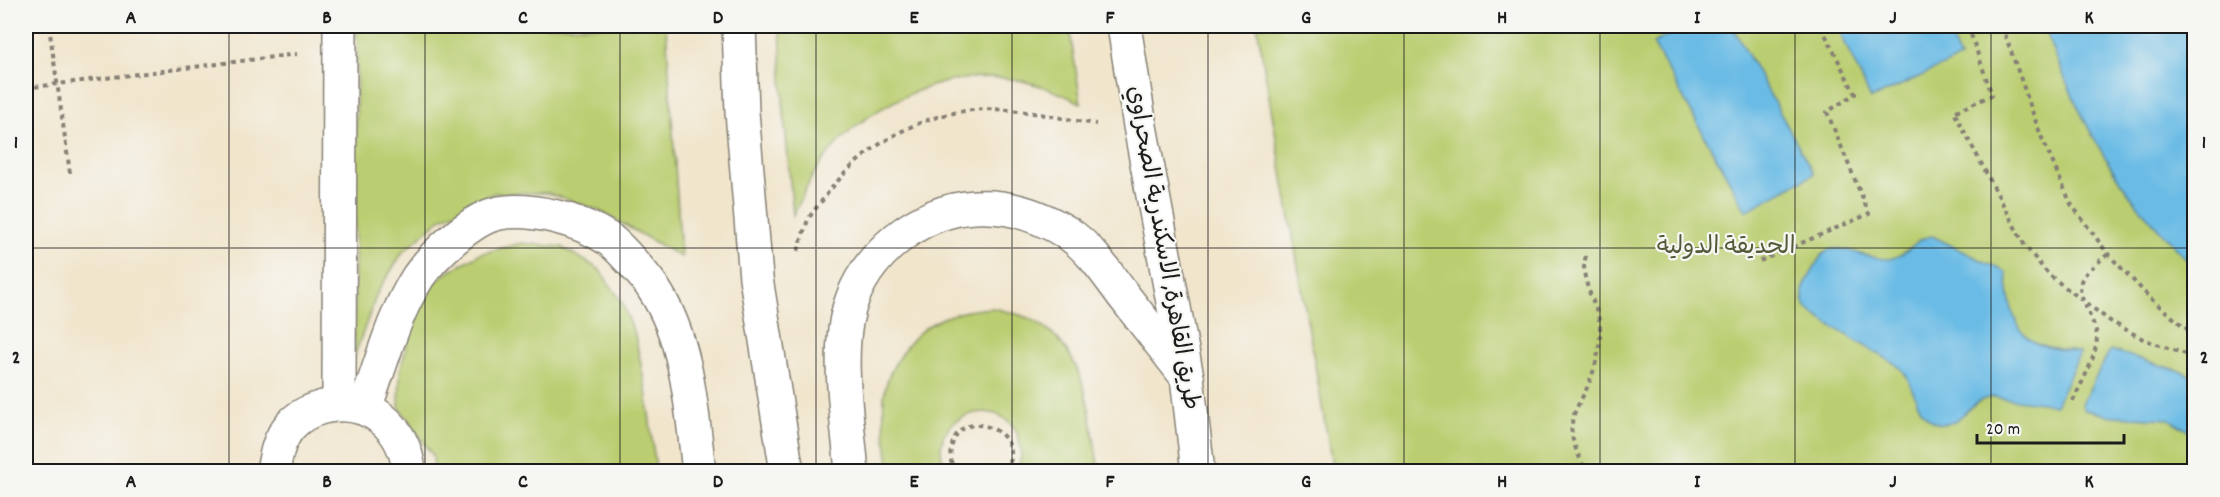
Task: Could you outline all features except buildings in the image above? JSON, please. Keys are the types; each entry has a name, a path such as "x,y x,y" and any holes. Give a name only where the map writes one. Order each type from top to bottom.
{"main road":[{"path":"739,26 742,112 756,278 787,471"},
{"name":"طريق القاهرة, الاسكندرية الصحراوي","path":"1125,26 1140,126 1187,378 1198,471"},
{"path":"340,37 352,405"},
{"path":"852,471 844,344 849,309 862,278 883,250 910,229 941,213 974,207 1008,208 1041,218 1071,236 1098,261 1187,378"},
{"path":"352,405 419,277 457,235 497,214 528,212 566,219 609,238 653,288 675,331 690,397 699,471"},
{"path":"273,471 277,447 291,424 313,409 352,405 388,422 404,444 409,471"}],"path":[{"path":"49,26 70,173"},
{"path":"1760,261 1869,214 1827,112 1855,94 1821,26"},
{"path":"1968,26 1992,95 1954,112 2025,246 2049,275 2110,321 2145,340 2194,357"},
{"path":"2002,26 2042,136 2071,204 2108,254 2151,299 2194,335"},
{"path":"26,88 340,37"},
{"path":"2073,401 2093,354 2097,338 2096,330 2078,290 2081,280 2108,254"},
{"path":"1586,256 1583,266 1584,276 1598,315 1599,340 1593,371 1572,423 1574,442 1586,471"},
{"path":"956,471 952,466 950,454 953,440 962,430 975,425 988,425 1000,432 1008,442 1011,455 1005,471"}],"green space":[{"path":"357,26 666,26 681,257 598,210 548,193 495,193 442,218 403,252 378,291 354,357"},
{"path":"780,26 1069,26 1081,103 1047,88 1012,79 956,80 928,87 877,112 833,148 816,170 793,215 783,103"},
{"name":"الحديقة الدولية","path":"1257,26 2194,26 2194,471 1333,471"},
{"path":"522,243 562,247 599,269 622,302 635,335 646,390 656,471 434,471 433,456 399,407 400,371 413,320 437,279 479,254"},
{"path":"992,308 1035,321 1056,337 1069,353 1085,390 1099,471 1015,471 1020,462 1021,452 1013,427 1001,416 985,412 969,415 955,422 945,434 941,451 947,471 890,471 884,425 884,397 888,379 896,362 914,338 936,322 962,312"}],"water":[{"path":"1685,26 1732,26 1814,174 1746,211 1653,43"},
{"path":"1837,26 1945,26 1960,58 1871,99"},
{"path":"2044,26 2192,26 2194,40 2194,267 2142,210 2103,155 2075,101"},
{"path":"1932,236 2006,272 2013,313 2017,323 2029,339 2043,346 2080,353 2056,405 1993,397 1977,403 1949,424 1933,422 1922,410 1901,369 1806,308 1803,299 1804,287 1819,259 1829,250 1846,250 1875,258 1893,258 1926,237"},
{"path":"2110,350 2184,372 2194,378 2194,434 2169,419 2112,416 2085,410 2082,404"}]}
